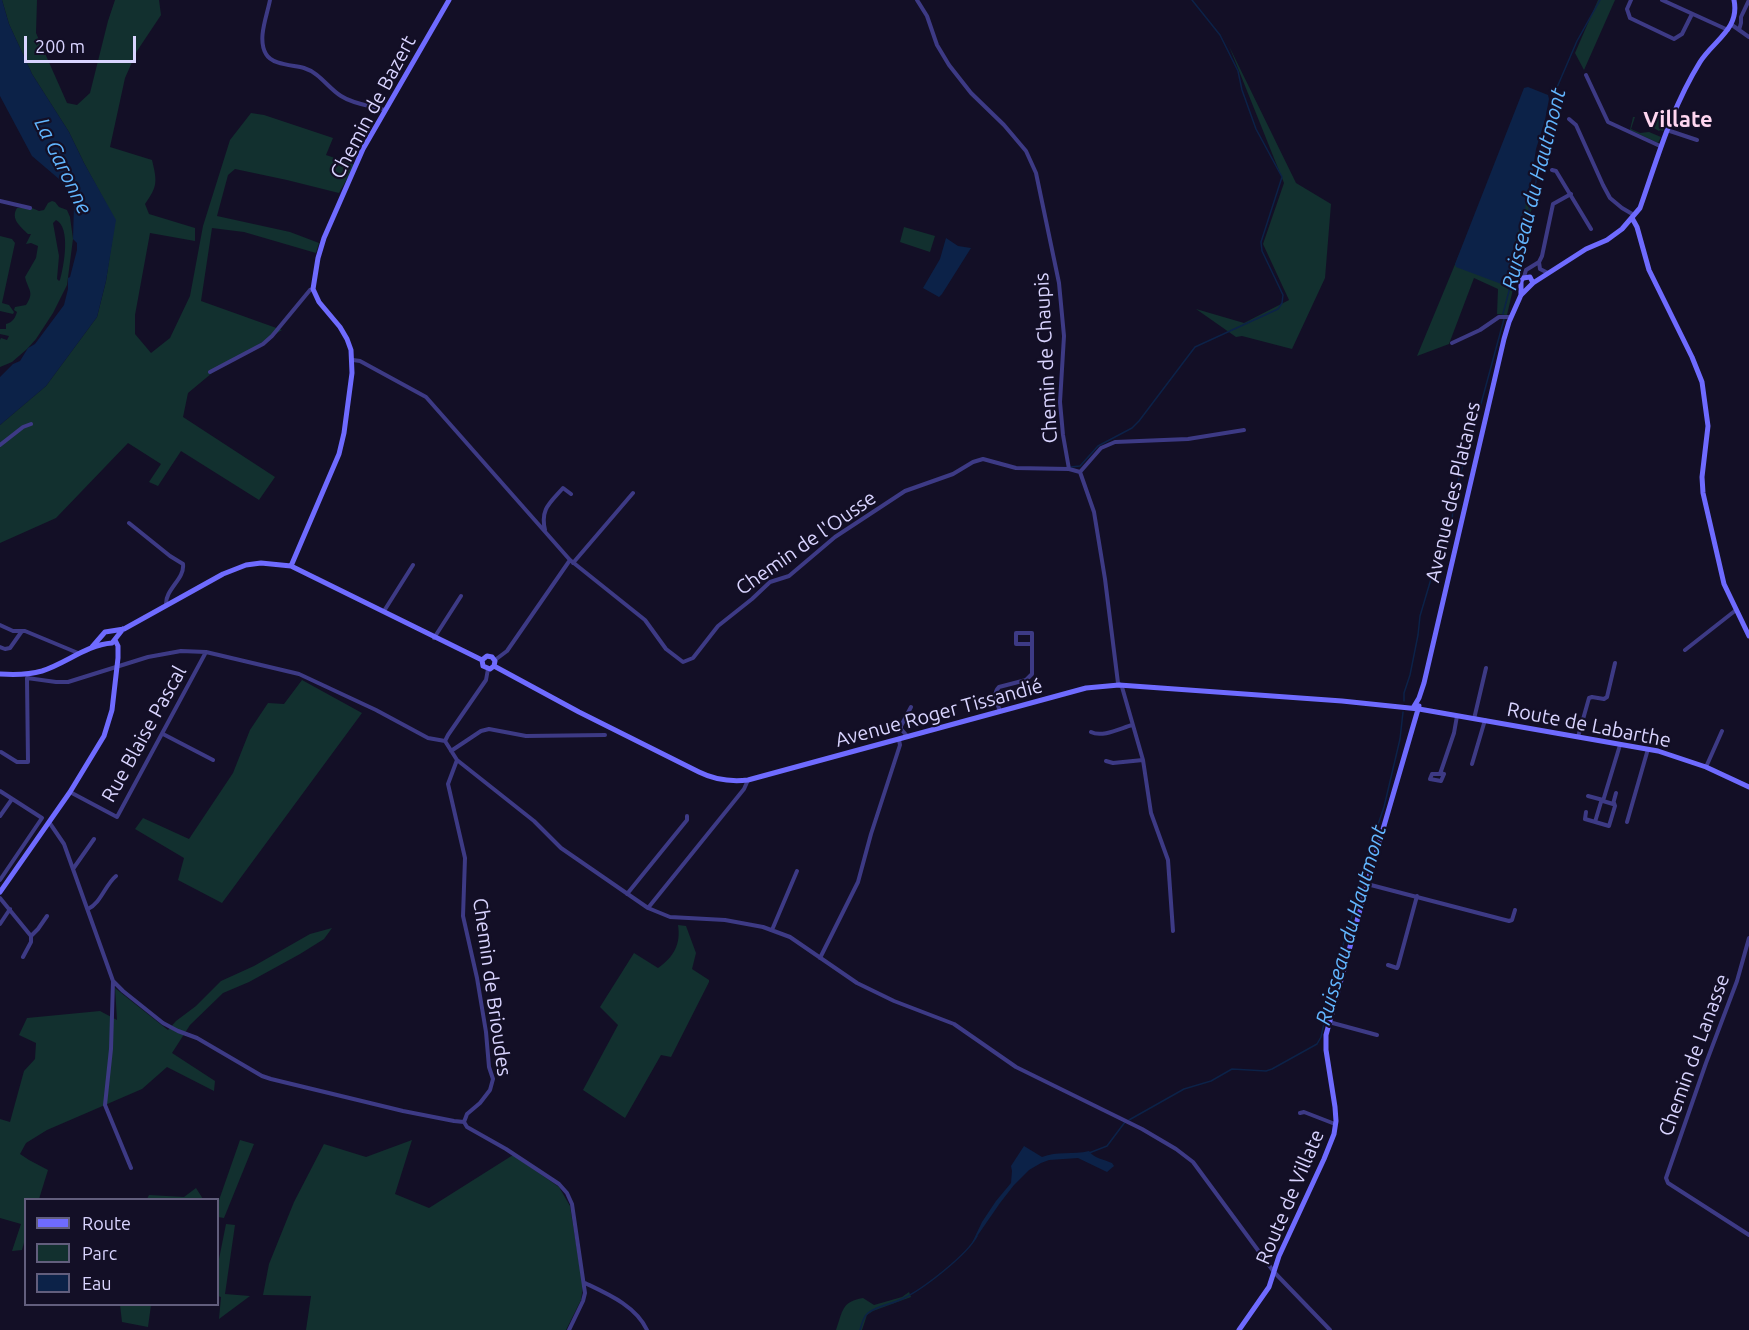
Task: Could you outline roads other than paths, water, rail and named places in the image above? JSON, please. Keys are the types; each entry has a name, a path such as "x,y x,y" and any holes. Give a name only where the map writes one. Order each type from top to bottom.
{"street":[{"path":"270,0 263,34 263,45 268,58 308,70 319,76 344,98 384,110"},
{"name":"Chemin de Bazert","path":"313,288 324,238 363,149 449,0"},
{"name":"Chemin de Chaupis","path":"917,0 927,16 937,45 949,65 971,93 1004,125 1026,151 1036,173 1058,268 1064,336 1060,402 1069,469"},
{"path":"1631,0 1627,9 1630,18 1674,39 1682,34 1692,14"},
{"path":"1662,0 1749,36"},
{"path":"1530,279 1542,277 1586,249 1607,240 1634,217 1640,208 1675,108 1706,52 1730,28 1736,12 1734,0"},
{"path":"1739,30 1741,17 1749,0"},
{"path":"1586,75 1608,122 1660,146"},
{"path":"1569,119 1576,125 1610,198 1634,217 1649,270 1702,382 1708,426 1703,493 1721,577 1749,636"},
{"path":"1666,129 1697,140"},
{"path":"1552,170 1556,171 1591,229"},
{"path":"1549,273 1540,269 1539,262 1553,204 1571,194"},
{"path":"1,203 30,208"},
{"path":"1525,286 1530,279 1534,265 1539,262"},
{"name":"Avenue des Platanes","path":"1416,709 1504,339 1525,286 1521,281 1530,279"},
{"path":"210,372 263,344 313,288 319,302 340,327 350,348 353,360 350,393 339,454 291,566"},
{"path":"1452,343 1480,330 1499,317 1511,317"},
{"name":"Chemin de l'Ousse","path":"350,348 360,361"},
{"name":"Chemin de l'Ousse","path":"353,360 360,361 426,397 572,561 645,620 666,649 682,662 693,658 718,626 770,582 789,576 835,537 905,491 953,474 983,459 1016,468 1069,469 1080,472"},
{"path":"0,445 23,427 31,424"},
{"path":"1173,931 1168,860 1151,813 1143,760 1122,687 1118,683 1094,512 1080,472 1101,448 1115,442 1188,439 1244,430"},
{"path":"545,532 543,518 546,507 563,488 571,494"},
{"path":"445,741 486,680 488,669 507,651 572,561 633,493"},
{"path":"129,524 185,567 166,596 166,605"},
{"path":"92,646 107,631 124,628 223,574 246,565 261,563 291,566 482,660"},
{"path":"384,611 412,565"},
{"path":"434,638 461,596"},
{"path":"1685,650 1736,610"},
{"path":"0,625 13,631 25,631 78,652"},
{"path":"26,676 44,670 92,646 112,641 124,628"},
{"path":"0,647 10,648 22,631"},
{"path":"112,631 115,634 112,641"},
{"path":"1000,712 994,694 995,690 1026,680 1032,674 1032,644 1032,633 1016,633 1016,644 1032,644"},
{"path":"0,892 70,792 104,736 112,710 118,646 112,641 103,640 103,635"},
{"path":"0,674 68,682 148,657 180,651 206,652 299,674 428,738 445,741 457,760 534,821 561,848 648,908 670,917 725,920 772,930 790,937 857,983 894,1001 954,1024 1016,1067 1176,1149 1192,1162 1274,1272 1330,1330"},
{"name":"Rue Blaise Pascal","path":"70,792 117,817 206,652"},
{"path":"482,660 489,656 495,663"},
{"path":"482,660 483,666 488,669"},
{"name":"Avenue Roger Tissandié","path":"495,663 579,712 709,777 727,781 748,780 1086,688 1119,685 1342,701 1416,709"},
{"path":"1578,737 1589,698 1604,699 1607,697 1615,663"},
{"path":"1474,718 1486,668"},
{"path":"1,752 17,762 28,762 26,676"},
{"path":"908,737 901,726 911,706"},
{"name":"Route de Labarthe","path":"1416,709 1648,749 1706,767 1749,787"},
{"name":"Route de Villate","path":"1239,1330 1266,1291 1279,1256 1334,1134 1335,1107 1325,1042 1416,709"},
{"path":"1440,773 1454,733 1457,716"},
{"path":"1472,764 1485,720"},
{"path":"1091,732 1095,735 1103,734 1132,725"},
{"path":"451,751 481,731 489,729 526,736 605,735"},
{"path":"1706,767 1722,731"},
{"path":"163,734 213,760"},
{"path":"820,958 858,882 870,834 900,745 899,740"},
{"path":"1595,822 1620,744"},
{"path":"1627,822 1648,749"},
{"name":"Chemin de Brioudes","path":"457,760 448,784 465,858 463,916 477,978 489,1067 493,1079 490,1090 467,1114 464,1122"},
{"path":"1106,761 1113,763 1143,760"},
{"path":"648,908 744,789 748,780"},
{"path":"0,791 42,818 0,880"},
{"path":"1586,812 1585,819 1610,825 1616,793"},
{"path":"1588,796 1614,803"},
{"path":"0,816 12,799"},
{"path":"627,894 687,820 687,816"},
{"path":"48,822 64,843 113,981 111,1049 105,1105 131,1168"},
{"path":"73,870 94,839"},
{"path":"772,930 797,871"},
{"path":"88,909 94,906 110,881 116,876"},
{"path":"1367,884 1509,921 1512,920 1515,910"},
{"path":"1388,965 1397,968 1398,966 1417,896"},
{"path":"0,898 31,936 32,942 23,957"},
{"path":"0,924 10,909"},
{"path":"31,936 39,929 47,916"},
{"name":"Chemin de Lanasse","path":"1749,938 1737,981 1666,1178 1668,1183 1749,1235"},
{"path":"113,981 164,1023 197,1038 262,1076 404,1111 464,1122 467,1127 550,1177 567,1193 572,1204 585,1284 583,1301 569,1330"},
{"path":"1329,1022 1377,1035"},
{"path":"1300,1113 1304,1112 1335,1124"},
{"path":"585,1284 634,1311 647,1330"}],"water":[{"name":"La Garonne","path":"0,0 2,0 9,24 32,74 69,132 116,220 106,281 97,317 46,386 0,425 0,377 13,364 20,361 64,305 77,243 73,239 74,205 71,195 59,179 32,156 0,96"},
{"path":"1528,87 1548,95 1549,99 1536,149 1531,182 1526,195 1525,214 1516,237 1508,282 1504,285 1456,267 1455,264 1524,88"},
{"path":"946,238 958,246 971,248 939,297 923,288 940,259"},
{"path":"1024,1146 1042,1157 1089,1151 1114,1166 1107,1172 1078,1158 1049,1160 1041,1163 1029,1170 1014,1185 971,1245 982,1222 1011,1183 1011,1166"}],"waterway":[{"path":"1070,467 1080,466 1098,446 1132,428 1195,347 1278,309 1282,303 1283,295 1262,251 1261,242 1282,177 1256,129 1242,90 1238,71 1220,35 1192,0"},
{"name":"Ruisseau du Hautmont","path":"1503,314 1529,211 1530,197 1536,182 1537,164 1552,122 1555,92 1577,41 1600,0"},
{"name":"Ruisseau du Hautmont","path":"1404,701 1420,616 1443,535 1452,521 1454,497 1504,319"},
{"name":"Ruisseau du Hautmont","path":"1129,1120 1184,1089 1211,1081 1232,1069 1266,1071 1317,1044 1321,1037 1337,965 1355,906 1361,874 1384,807 1400,739 1403,712"},
{"name":"Ruisseau du Hautmont","path":"1089,1153 1107,1146 1125,1122"},
{"name":"Ruisseau du Hautmont","path":"860,1330 868,1313 902,1299 921,1288 964,1253 977,1236"}],"district":[{"name":"Villate","path":"1678,120"}]}
